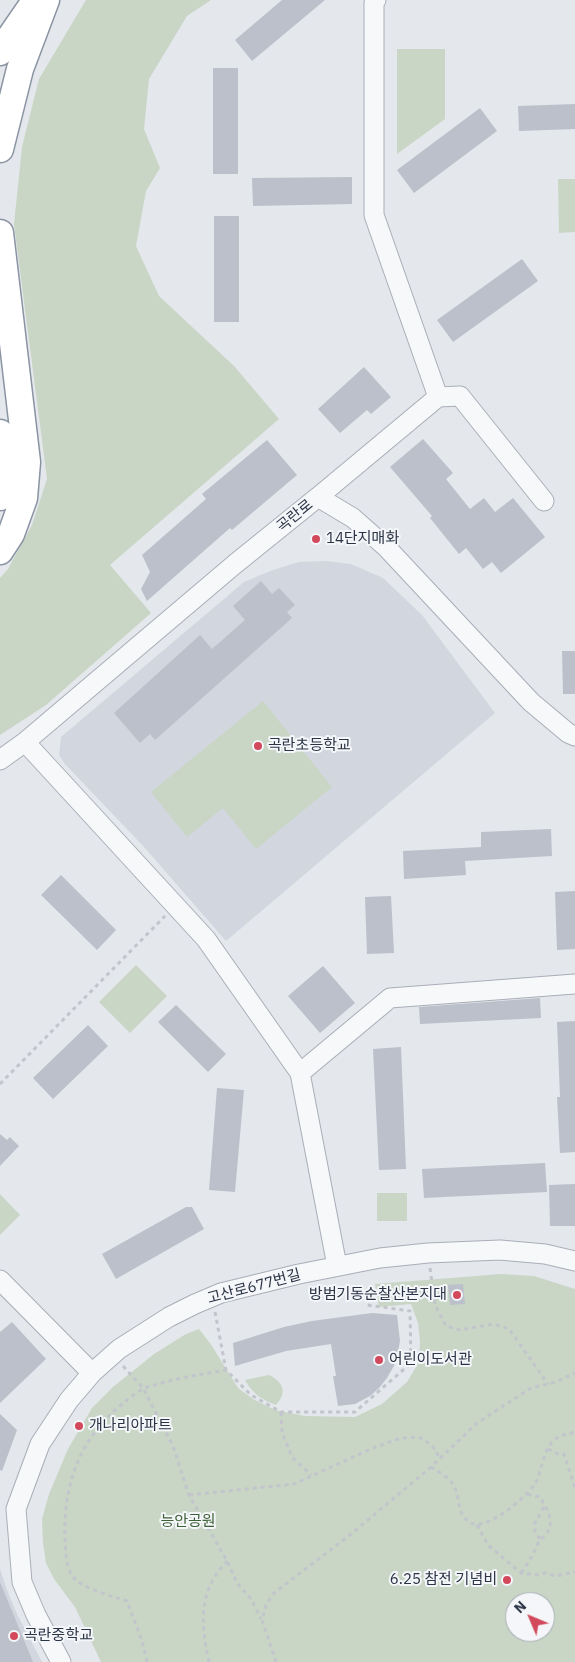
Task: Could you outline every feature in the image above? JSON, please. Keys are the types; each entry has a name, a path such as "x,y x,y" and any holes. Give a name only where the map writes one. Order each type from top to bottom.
{"highway":[{"path":"0,52 36,0"},
{"path":"0,149 20,70 46,0"},
{"path":"0,233 27,462 24,498 11,534 0,551"},
{"path":"0,433 3,440 6,475 0,497"}],"street":[{"path":"376,0 374,3 374,214 438,397"},
{"path":"318,497 438,397 460,396 544,501"},
{"name":"곡란로","path":"0,760 25,742 235,564 318,497 353,518 387,548 531,702 568,733 575,736"},
{"path":"25,742 176,905 215,951 300,1073 337,1266"},
{"path":"300,1073 390,998 575,984"},
{"name":"고산로677번길","path":"61,1662 36,1615 22,1582 8,1510 40,1444 69,1400 92,1373 119,1349 169,1317 212,1297 337,1266 380,1258 471,1250 519,1251 545,1254 575,1261"},
{"path":"0,1280 92,1373"}],"path":[{"path":"0,1084 176,905"},
{"path":"428,1253 435,1305 446,1326 460,1330 493,1324 509,1328 548,1384"},
{"path":"212,1297 226,1370 251,1395 281,1412 355,1412 411,1363 410,1310 367,1305"},
{"path":"112,1355 143,1388 173,1446 189,1496 227,1561 237,1583 251,1599 262,1620 276,1662"},
{"path":"147,1662 142,1641 126,1601 77,1581 70,1571 66,1558 65,1527 69,1485 88,1443 108,1417 143,1388 182,1377 226,1370"},
{"path":"262,1620 266,1605 274,1593 350,1535 431,1467 478,1423 531,1388 548,1384 575,1373"},
{"path":"281,1412 282,1432 292,1457 311,1475"},
{"path":"477,1525 497,1517 526,1494 534,1485 548,1449 557,1438 575,1432"},
{"path":"189,1496 294,1484 372,1448 401,1438 417,1437 424,1439 436,1450 439,1459"},
{"path":"548,1449 558,1454 564,1454 575,1488"},
{"path":"431,1467 451,1482 457,1494 459,1510 469,1522 477,1525 488,1545 521,1572 537,1575 546,1573 556,1576 575,1572"},
{"path":"521,1572 533,1557 540,1539 545,1536 551,1526 549,1512 540,1497 526,1494"},
{"path":"540,1539 535,1532 535,1523 545,1505"},
{"path":"209,1662 203,1622 205,1599 214,1577 227,1561"}],"shaded area":[{"name":"곡란초등학교","path":"326,561 351,564 383,578 422,615 495,713 226,941 145,848 65,764 59,755 61,737 244,582 299,562"},
{"name":"곡란중학교","path":"0,1569 17,1614 42,1662 0,1662"}],"green space":[{"path":"86,0 211,0 187,16 149,79 144,129 160,168 146,191 136,246 159,296 234,366 279,419 110,565 151,613 46,705 0,735 0,578 8,569 32,525 47,479 14,224 22,147 39,79"},
{"path":"397,49 445,49 445,119 397,154"},
{"path":"558,179 575,179 575,232 559,233"},
{"path":"263,701 332,787 256,849 223,808 187,837 151,792"},
{"path":"136,965 167,996 130,1033 99,1002"},
{"path":"377,1193 407,1193 407,1221 377,1221"},
{"path":"0,1194 20,1215 0,1235"},
{"name":"능안공원","path":"501,1274 534,1276 575,1289 575,1662 101,1662 75,1607 54,1579 46,1563 42,1519 49,1494 68,1449 92,1408 113,1387 154,1354 186,1334 199,1329 238,1388 253,1399 275,1410 305,1416 355,1417 382,1404 407,1382 419,1362 420,1341 418,1323 411,1304 379,1307 375,1284"},
{"path":"269,1375 281,1384 283,1392 276,1405 258,1396 245,1380"}],"building":[{"path":"282,0 325,0 252,61 235,40"},
{"path":"213,68 238,68 238,174 213,174"},
{"path":"575,104 575,129 519,131 518,106"},
{"path":"480,108 497,131 414,193 397,170"},
{"path":"352,177 352,204 253,206 252,178"},
{"path":"214,216 239,216 239,322 214,322"},
{"path":"522,259 538,281 453,342 437,320"},
{"path":"364,367 391,397 371,414 367,410 340,433 318,409"},
{"path":"423,439 453,473 446,479 470,509 484,498 495,512 513,498 545,537 501,573 492,562 483,569 466,548 459,554 430,518 432,516 390,467"},
{"path":"267,440 297,475 232,530 230,528 147,601 141,589 150,572 142,555 206,499 202,494"},
{"path":"261,581 272,594 279,588 295,605 287,612 292,618 155,740 150,734 140,743 114,713 200,635 212,649 245,620 233,606"},
{"path":"562,651 575,651 575,694 563,694"},
{"path":"551,829 552,856 465,861 466,875 404,879 403,851 481,847 481,832"},
{"path":"61,875 116,930 97,950 41,895"},
{"path":"575,891 575,949 557,950 555,892"},
{"path":"391,896 394,953 367,954 365,897"},
{"path":"323,966 355,1003 320,1033 288,996"},
{"path":"540,998 541,1018 420,1024 419,1007"},
{"path":"176,1005 226,1054 208,1072 158,1022"},
{"path":"575,1021 575,1152 560,1153 557,1097 560,1097 557,1022"},
{"path":"88,1025 108,1046 53,1099 33,1078"},
{"path":"401,1047 406,1169 379,1170 373,1049"},
{"path":"217,1088 244,1090 235,1192 209,1190"},
{"path":"0,1134 7,1140 10,1137 19,1146 0,1166"},
{"path":"545,1163 547,1192 424,1198 422,1169"},
{"path":"575,1184 575,1226 550,1226 549,1185"},
{"path":"186,1207 192,1207 204,1229 116,1279 102,1254"},
{"name":"방범기동순찰산본지대","path":"463,1284 465,1304 450,1305 448,1285"},
{"name":"어린이도서관","path":"372,1313 397,1315 400,1341 398,1352 395,1364 379,1388 370,1396 355,1404 338,1406 333,1376 336,1376 331,1344 286,1351 235,1366 233,1343 284,1327 312,1321"},
{"path":"12,1322 46,1359 0,1403 0,1332"},
{"path":"0,1414 17,1430 2,1471 0,1470"},
{"name":"곡란중학교","path":"0,1582 33,1662 0,1662"}],"place":[{"name":"14단지매화","path":"316,539"},
{"name":"곡란초등학교","path":"258,746"},
{"name":"방범기동순찰산본지대","path":"457,1295"},
{"name":"어린이도서관","path":"379,1360"},
{"name":"개나리아파트","path":"79,1426"},
{"name":"6.25 참전 기념비","path":"507,1580"},
{"name":"곡란중학교","path":"14,1636"}]}
